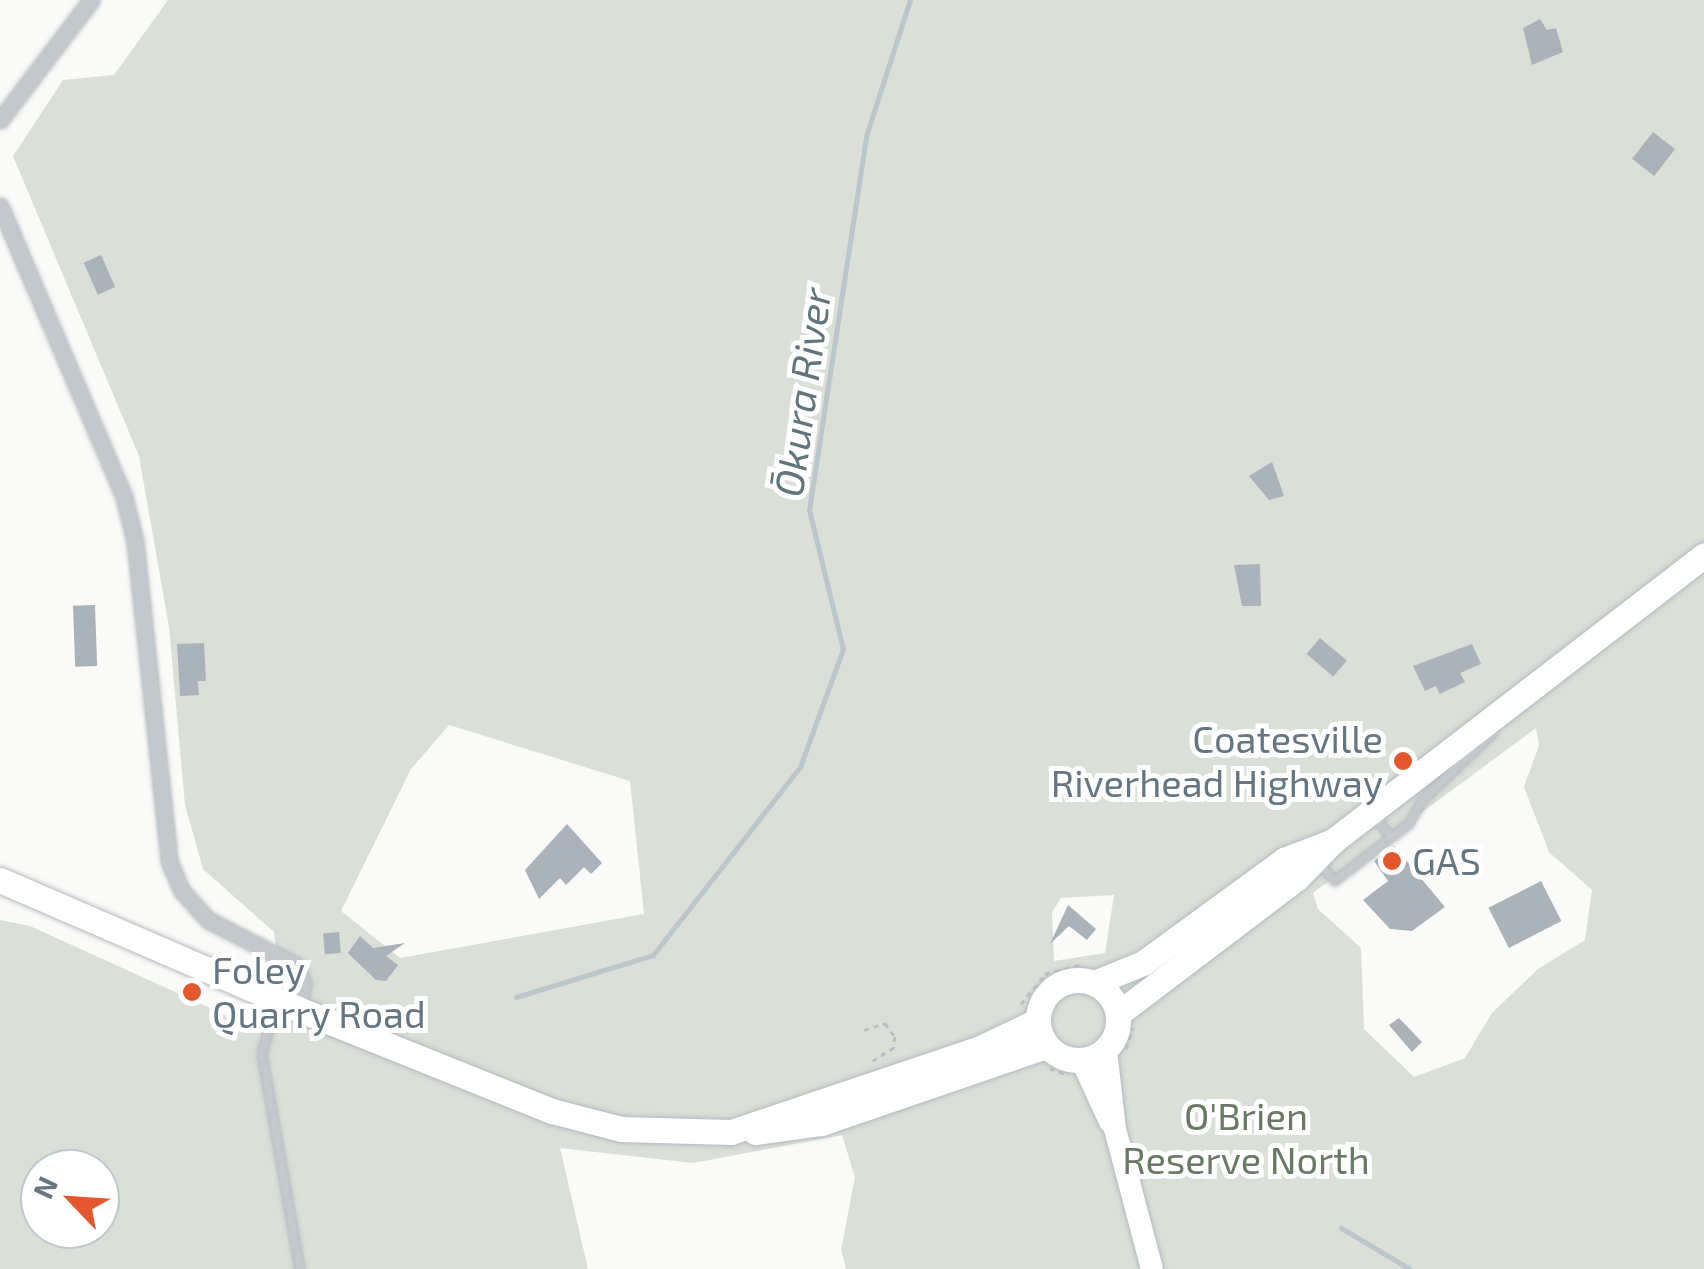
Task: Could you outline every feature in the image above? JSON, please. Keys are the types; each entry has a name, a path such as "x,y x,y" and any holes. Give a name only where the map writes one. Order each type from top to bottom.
{"main road":[{"path":"1114,1129 1116,1052 1127,1019 1372,812 1704,555"},
{"path":"731,1132 980,1048 1026,1019 1056,986 1092,973 1143,963 1284,860 1325,851"},
{"path":"0,880 288,1005 584,1122 692,1135 821,1122 1046,1046"},
{"path":"1092,973 1127,1019"},
{"path":"1026,1019 1046,1046 1082,1061 1116,1052"},
{"path":"1082,1061 1114,1129 1152,1269"}],"street":[{"path":"0,120 91,0"},
{"path":"0,206 124,496 135,541 169,860 182,892 208,920 295,965 304,982 288,1005"}],"lane":[{"path":"1325,851 1335,881 1392,838 1500,725 1504,707"},
{"path":"1372,812 1392,838"},
{"path":"288,1005 262,1054 300,1269"}],"path":[{"path":"1026,1019 1045,974 1092,973"},
{"path":"1116,1052 1127,1019"},
{"path":"864,1030 885,1024 895,1037 894,1048 870,1063"}],"green space":[{"name":"O'Brien Reserve North","path":"168,0 1704,0 1704,1269 846,1269 841,1250 855,1177 842,1135 693,1163 560,1148 588,1269 0,1269 0,920 30,926 241,1022 266,1019 283,996 274,932 203,869 185,805 169,627 139,456 13,156 63,80 114,75","holes":["449,725 630,781 644,914 400,958 341,911 411,769","1536,728 1539,745 1524,787 1549,852 1592,890 1585,940 1538,969 1492,1013 1465,1058 1414,1077 1364,1029 1361,948 1318,909 1313,893","1114,895 1105,953 1054,961 1052,912 1061,898"]}],"building":[{"path":"1540,19 1547,30 1556,28 1563,52 1532,65 1523,28"},
{"path":"1653,132 1675,149 1654,176 1632,159"},
{"path":"101,255 115,287 98,295 84,263"},
{"path":"1272,462 1284,496 1269,500 1249,476"},
{"path":"1260,564 1261,606 1242,606 1234,565"},
{"path":"95,605 97,666 75,667 73,606"},
{"path":"1320,638 1347,660 1333,677 1307,654"},
{"path":"204,643 206,681 198,681 199,695 180,696 177,644"},
{"path":"1472,644 1481,664 1460,673 1465,682 1440,694 1436,686 1425,691 1413,666"},
{"path":"567,824 602,863 591,874 584,867 566,885 560,878 539,899 525,870"},
{"path":"1394,846 1445,907 1412,931 1390,929 1363,900 1388,881 1374,861"},
{"path":"1541,881 1561,921 1509,948 1488,908"},
{"path":"1068,905 1096,929 1087,940 1069,926 1050,944"},
{"path":"339,932 341,953 325,954 323,933"},
{"path":"360,936 373,948 405,943 386,956 398,965 386,981 376,980 348,953"},
{"path":"1399,1018 1422,1042 1412,1052 1389,1025"}],"waterway":[{"name":"Ōkura River","path":"516,997 653,955 800,767 843,649 809,510 867,133 910,0"},
{"path":"1341,1228 1410,1269"}],"place":[{"name":"Coatesville Riverhead Highway","path":"1403,761"},
{"name":"GAS","path":"1392,861"},
{"name":"Foley Quarry Road","path":"192,992"}]}
